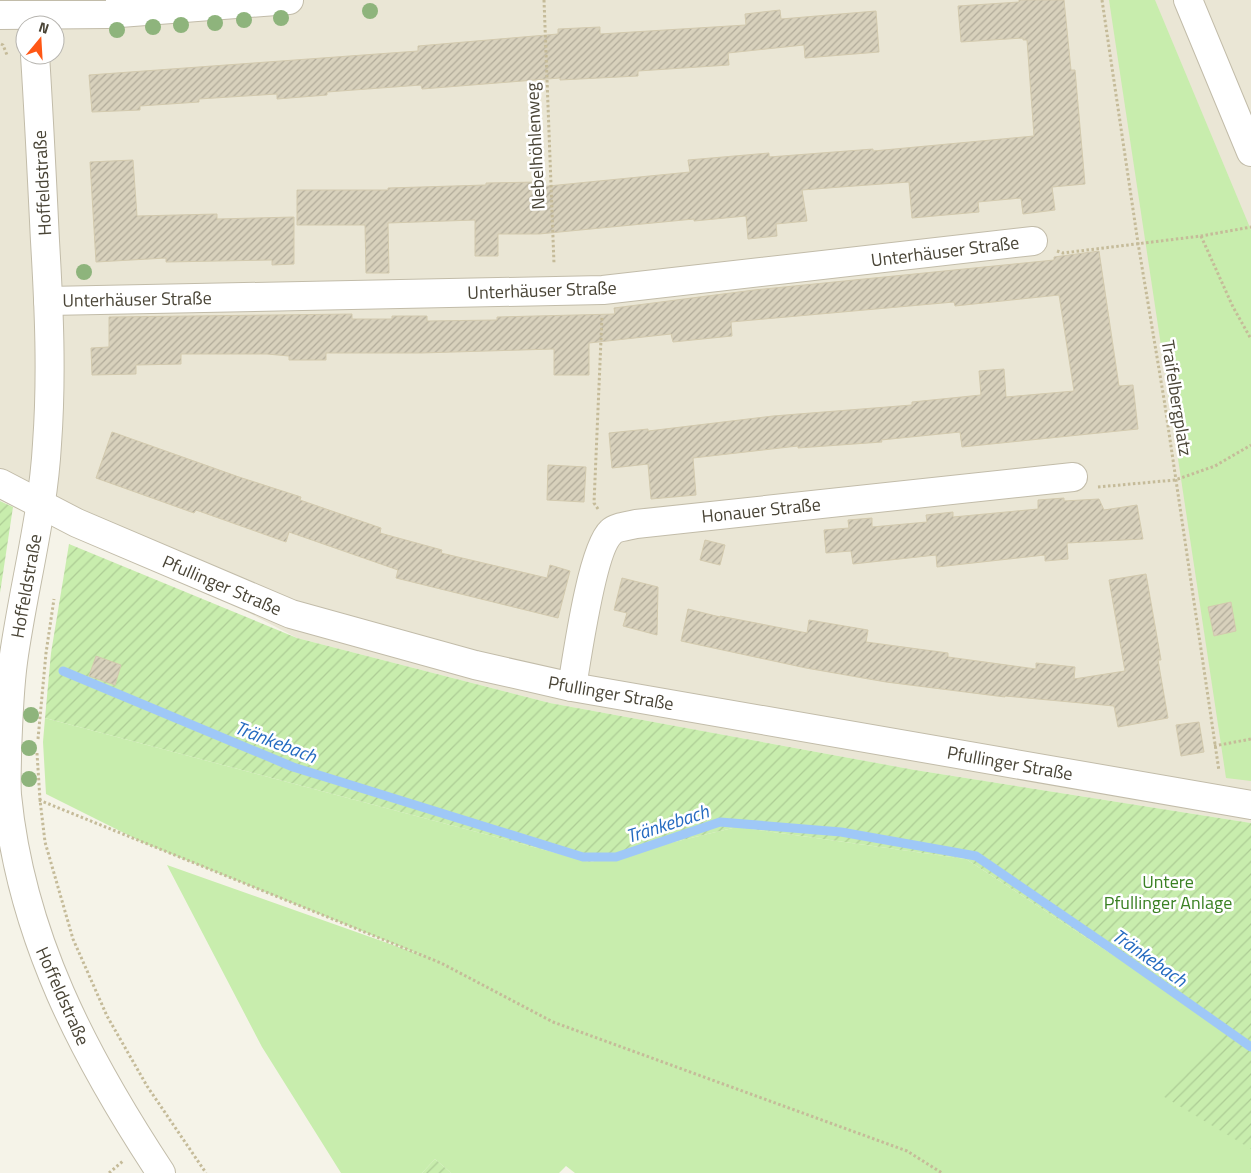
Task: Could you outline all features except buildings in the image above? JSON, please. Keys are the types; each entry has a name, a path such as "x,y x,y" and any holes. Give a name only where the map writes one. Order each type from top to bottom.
{"street":[{"path":"0,15 107,14 289,0"},
{"path":"1188,0 1251,152"},
{"name":"Hoffeldstraße","path":"36,65 48,301 47,445 40,504 13,664 8,725 7,793 16,860 37,937 74,1025 115,1101 161,1173"},
{"name":"Unterhäuser Straße","path":"48,301 603,290 1033,240"},
{"name":"Honauer Straße","path":"572,687 594,568 602,544 612,531 636,524 1073,477"},
{"name":"Pfullinger Straße","path":"0,483 78,523 291,614 475,665 572,687 1251,805"}],"path":[{"name":"Nebelhöhlenweg","path":"544,0 555,292"},
{"name":"Traifelbergplatz","path":"1102,0 1138,244 1164,399 1214,746 1224,801"},
{"path":"1063,253 1201,236 1251,227"},
{"path":"1201,236 1233,307 1251,339"},
{"path":"594,503 603,290"},
{"path":"1073,477 1098,487 1176,480 1215,466 1251,445"},
{"path":"55,595 46,653 37,748 45,842 73,939 107,1016 147,1086 206,1173"},
{"path":"1214,746 1251,740"},
{"path":"7,793 40,800 442,963 553,1022 906,1151 942,1173"}],"shaded area":[{"path":"0,0 1251,0 1251,823 915,770 550,703 297,638 0,482"}],"green space":[{"path":"1109,0 1155,0 1251,230 1251,781 1226,778"},
{"path":"0,501 13,507 0,593"},
{"name":"Untere Pfullinger Anlage","path":"69,544 297,638 550,703 915,770 1251,823 1251,1045 966,859 737,827 590,862 45,718 51,653"},
{"path":"45,718 590,862 737,827 966,859 1251,1045 1251,1173 575,1173 566,1166 559,1173 451,1173 435,1159 422,1173 341,1173 262,1047 167,865 424,956 144,843 46,794 43,742"},
{"path":"1226,1034 1251,1050 1251,1149 1161,1095"},
{"path":"435,1159 451,1173 422,1173"}],"waterway":[{"name":"Tränkebach","path":"63,671 293,767 583,857 616,857 720,822 841,832 976,856 1251,1047"}]}
